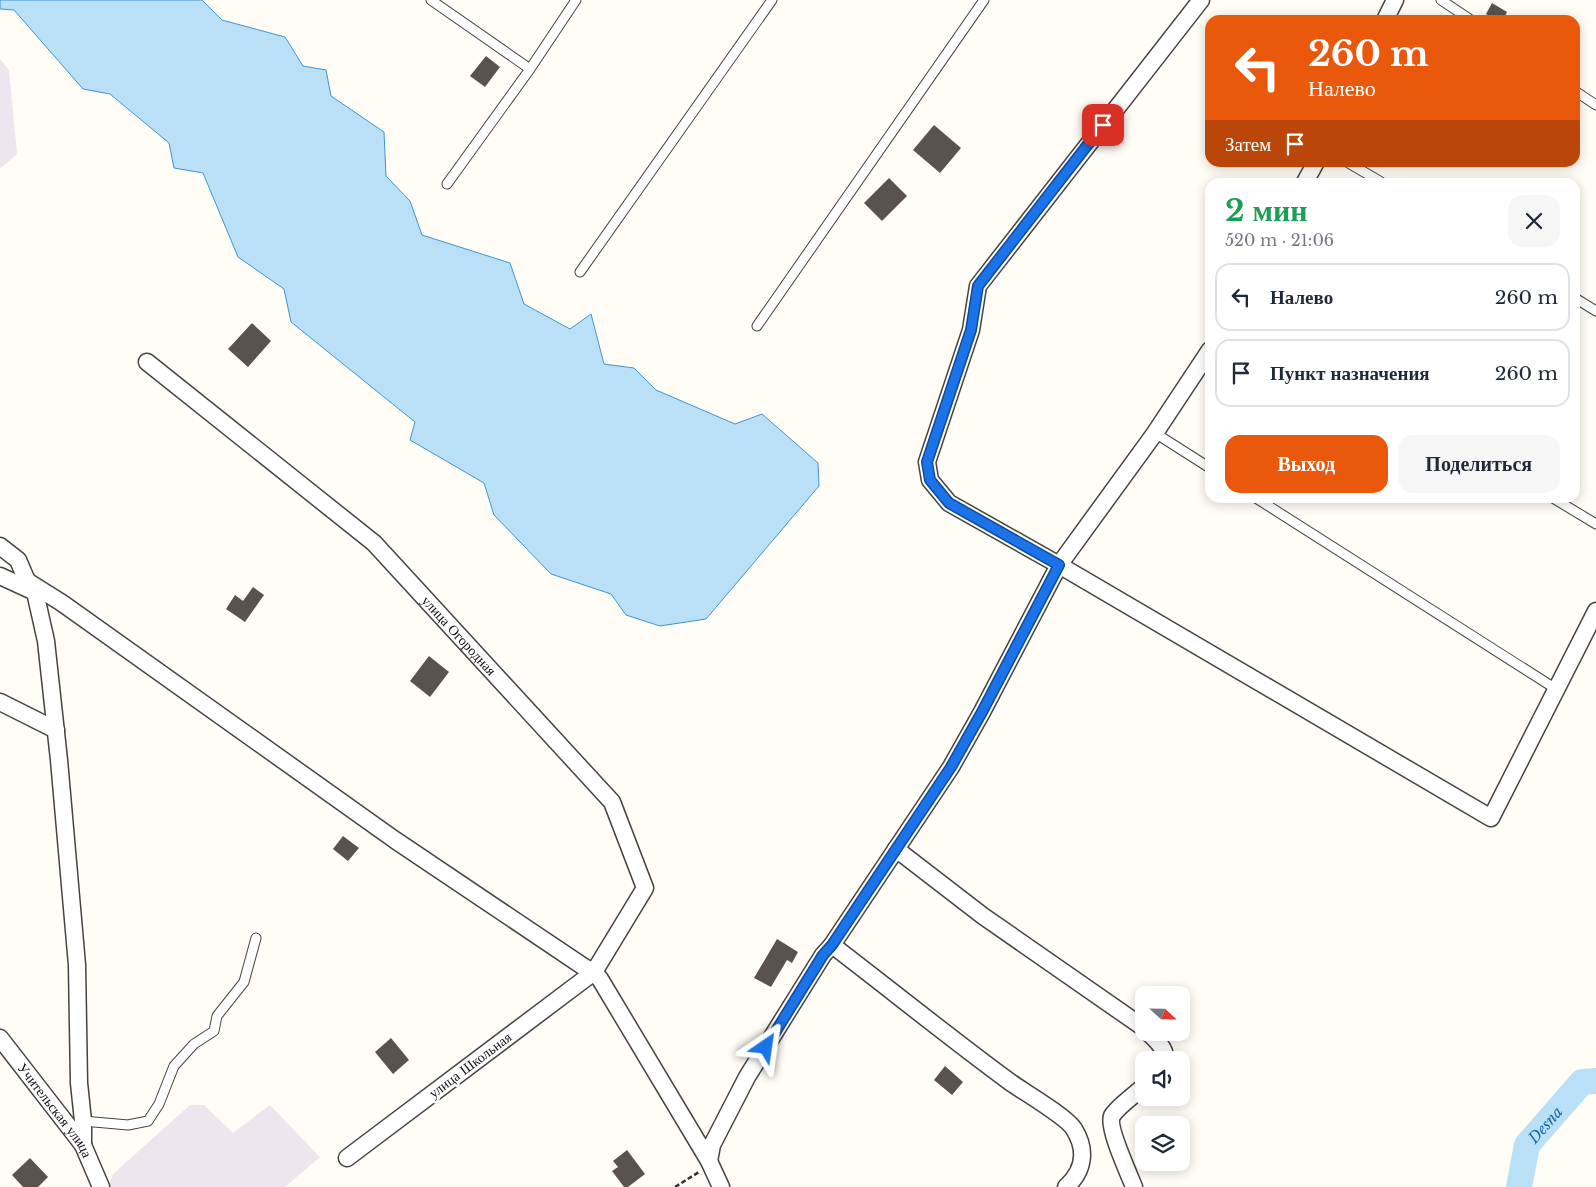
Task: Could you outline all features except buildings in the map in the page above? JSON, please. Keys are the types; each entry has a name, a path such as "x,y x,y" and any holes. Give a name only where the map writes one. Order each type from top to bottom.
{"street":[{"path":"1201,0 978,286 971,330 927,462 930,480 949,503 1059,565 1491,818 1596,611"},
{"path":"1388,15 1395,0"},
{"path":"1307,178 1313,167"},
{"path":"709,1161 712,1145 748,1077 823,955 832,945 951,767 1059,565 1155,433 1205,358"},
{"name":"улица Огородная","path":"148,362 374,543 612,802 645,888 594,972"},
{"path":"0,546 18,560 31,587 46,641 56,730 77,966 79,1082 83,1121 83,1145"},
{"path":"0,576 31,587 62,603 395,840 594,972 709,1161 721,1187"},
{"path":"0,702 56,730"},
{"path":"896,849 983,916 1135,1022"},
{"path":"832,945 1011,1083 1063,1118 1074,1128 1082,1146 1082,1160 1075,1179 1066,1187"},
{"name":"улица Школьная","path":"347,1158 594,972"},
{"name":"Учительская улица","path":"0,1038 83,1145 101,1187"},
{"path":"1156,1041 1164,1051"},
{"path":"1134,1187 1114,1137 1111,1118 1135,1094"}],"lane":[{"path":"431,0 530,69"},
{"path":"447,184 530,69 576,0"},
{"path":"580,272 772,0"},
{"path":"757,326 984,0"},
{"path":"1441,0 1464,15"},
{"path":"1580,94 1596,105"},
{"path":"1356,167 1374,178"},
{"path":"1580,301 1596,311"},
{"path":"1155,433 1205,465"},
{"path":"1264,503 1556,689"},
{"path":"1561,503 1596,524"},
{"path":"83,1121 128,1125 148,1121 159,1104 174,1066 194,1044 214,1031 217,1016 244,982 256,938"}],"path":[{"path":"675,1187 697,1174 709,1161"}],"shaded area":[{"path":"0,59 9,70 17,154 0,169"},
{"path":"190,1105 204,1105 233,1133 270,1105 320,1157 285,1187 108,1187 113,1174"}],"water":[{"path":"0,0 202,0 222,20 285,37 303,66 326,70 331,96 384,132 386,176 410,201 422,235 510,263 524,304 570,329 591,314 604,364 634,368 656,390 735,424 762,414 818,463 819,486 706,619 660,626 626,615 611,594 551,574 494,515 484,483 410,440 415,422 291,322 284,289 238,257 203,173 174,168 169,143 110,94 83,89 14,10 0,9"}],"waterway":[{"name":"Desna","path":"1519,1187 1527,1145 1582,1082 1596,1081"}],"route":[{"path":"766,1047 823,955 832,945 951,767 1059,565 949,503 930,480 927,462 971,330 978,286 1103,125"}]}
